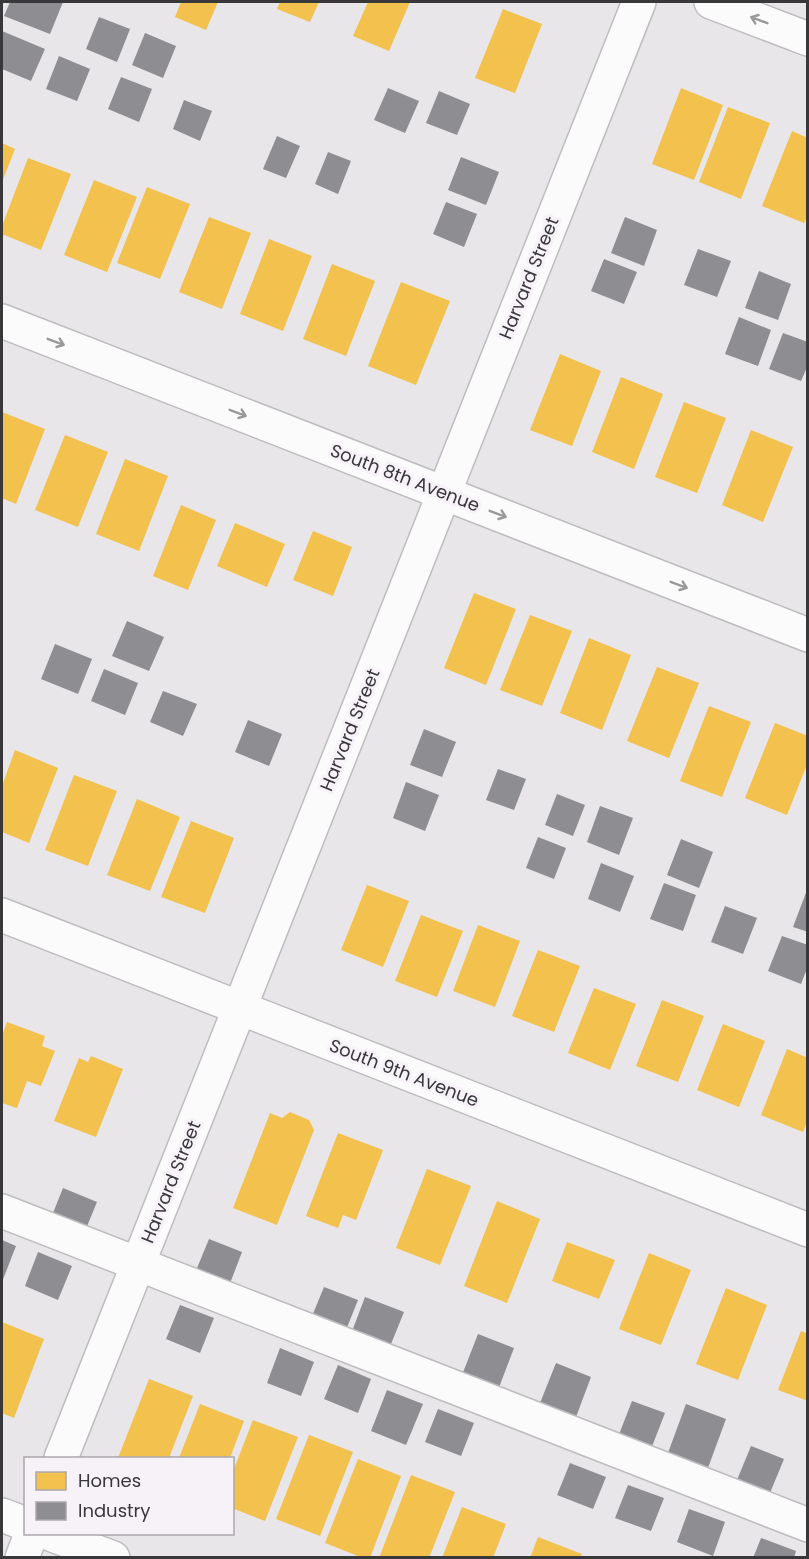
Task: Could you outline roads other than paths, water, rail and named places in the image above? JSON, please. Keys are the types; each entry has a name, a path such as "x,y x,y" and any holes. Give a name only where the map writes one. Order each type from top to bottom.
{"street":[{"name":"Harvard Street","path":"61,1457 639,2"},
{"path":"711,2 807,39"},
{"name":"South 8th Avenue","path":"2,321 807,635"},
{"name":"South 9th Avenue","path":"2,915 807,1230"},
{"path":"2,1211 807,1525"},
{"path":"2,1515 24,1523"},
{"path":"22,1557 30,1535"},
{"path":"55,1535 113,1557"}]}
